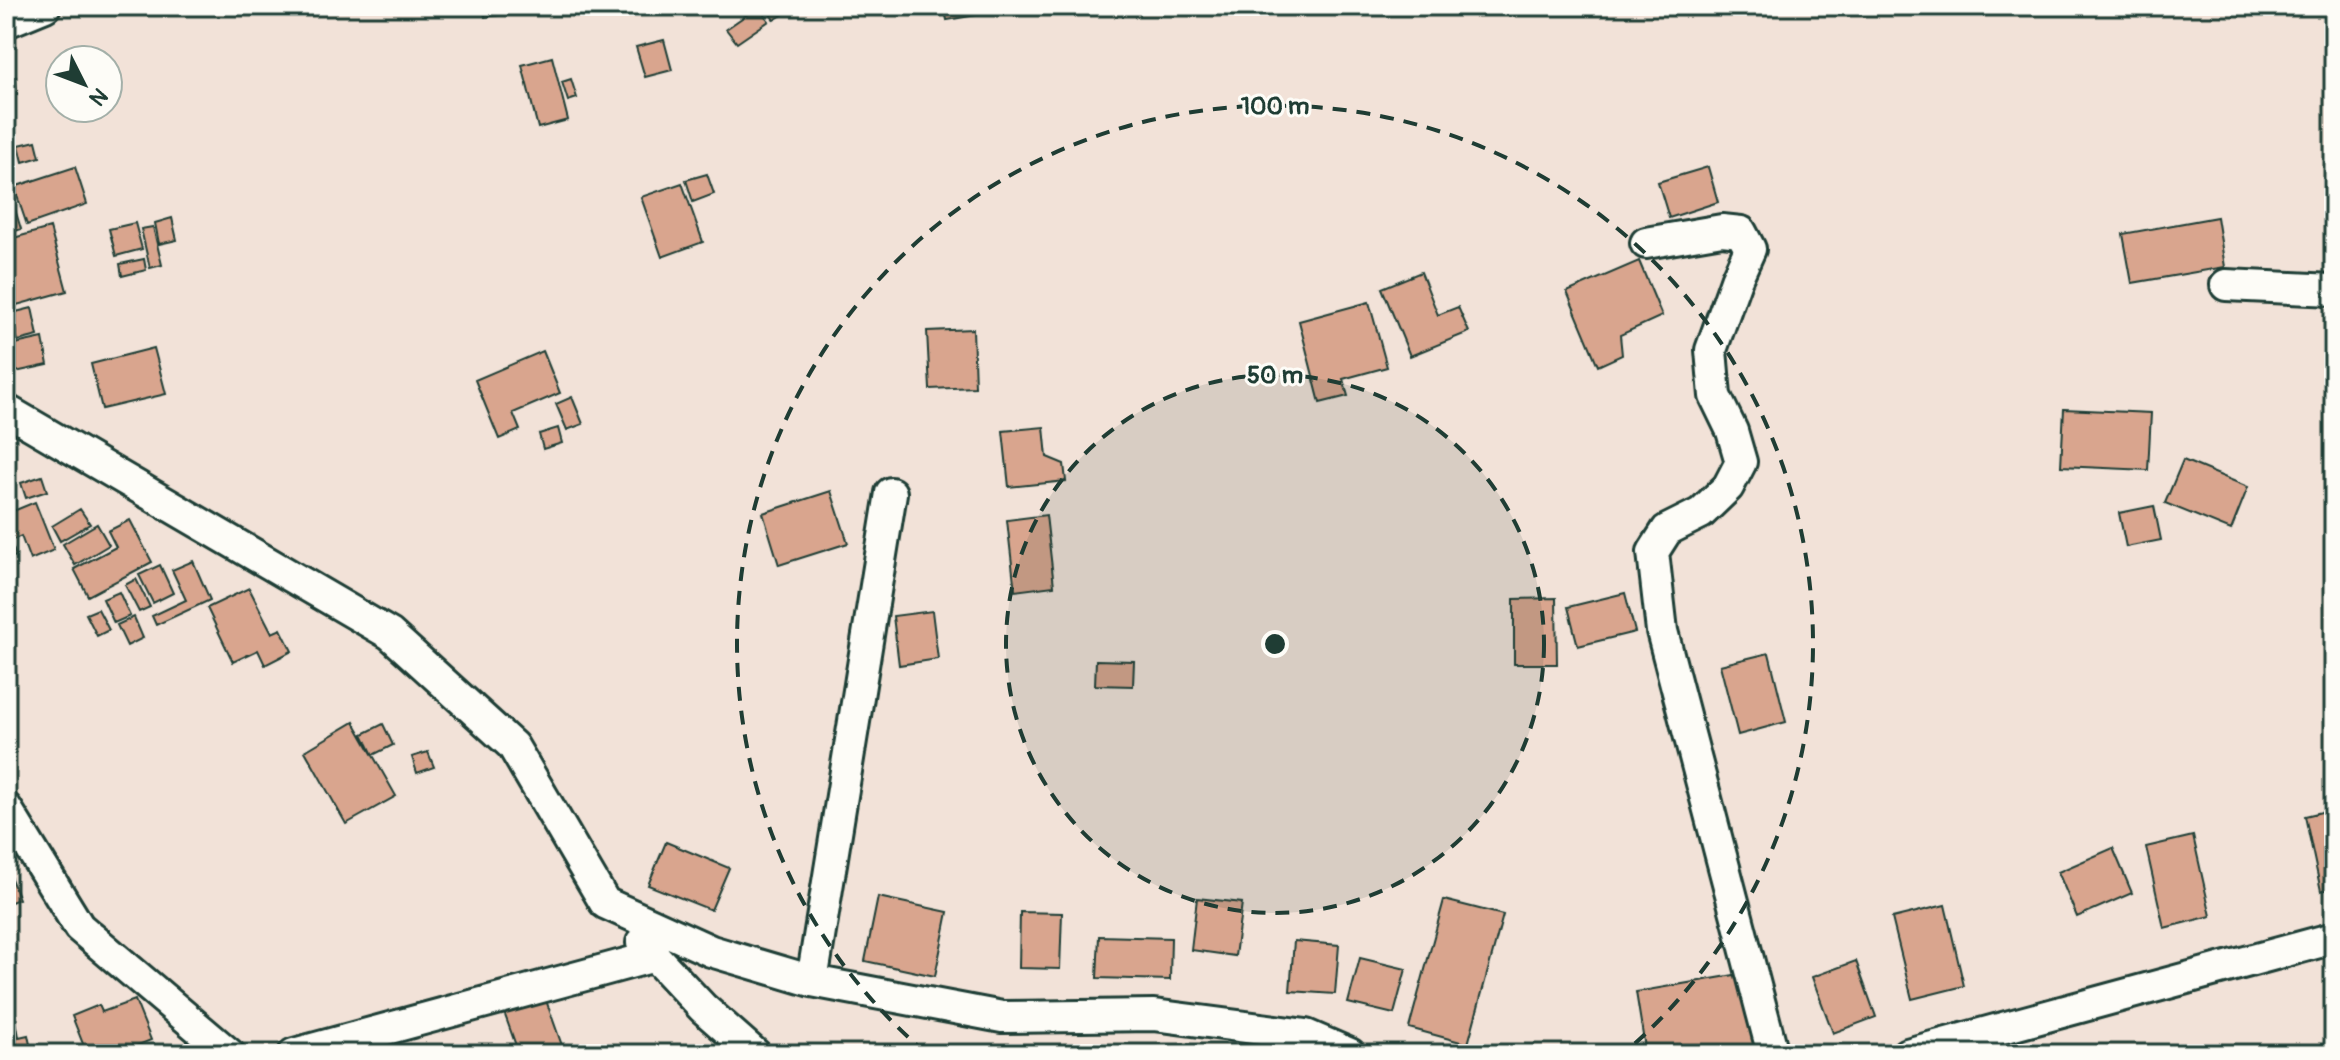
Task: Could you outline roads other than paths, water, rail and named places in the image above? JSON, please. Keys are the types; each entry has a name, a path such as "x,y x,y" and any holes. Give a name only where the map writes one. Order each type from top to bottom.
{"street":[{"path":"6,22 45,6"},
{"path":"1646,243 1722,230 1741,232 1750,249 1711,350 1715,396 1732,431 1741,462 1728,487 1701,513 1667,530 1653,552 1662,631 1773,1054"},
{"path":"2226,285 2334,290"},
{"path":"6,410 390,634 513,746 605,903 703,1008 755,1054"},
{"path":"812,981 891,493"},
{"path":"6,808 79,927 229,1054"},
{"path":"605,903 711,951 812,981 1002,1017 1154,1015 1306,1035 1350,1054"},
{"path":"1907,1054 2334,938"},
{"path":"294,1054 655,956"}]}
